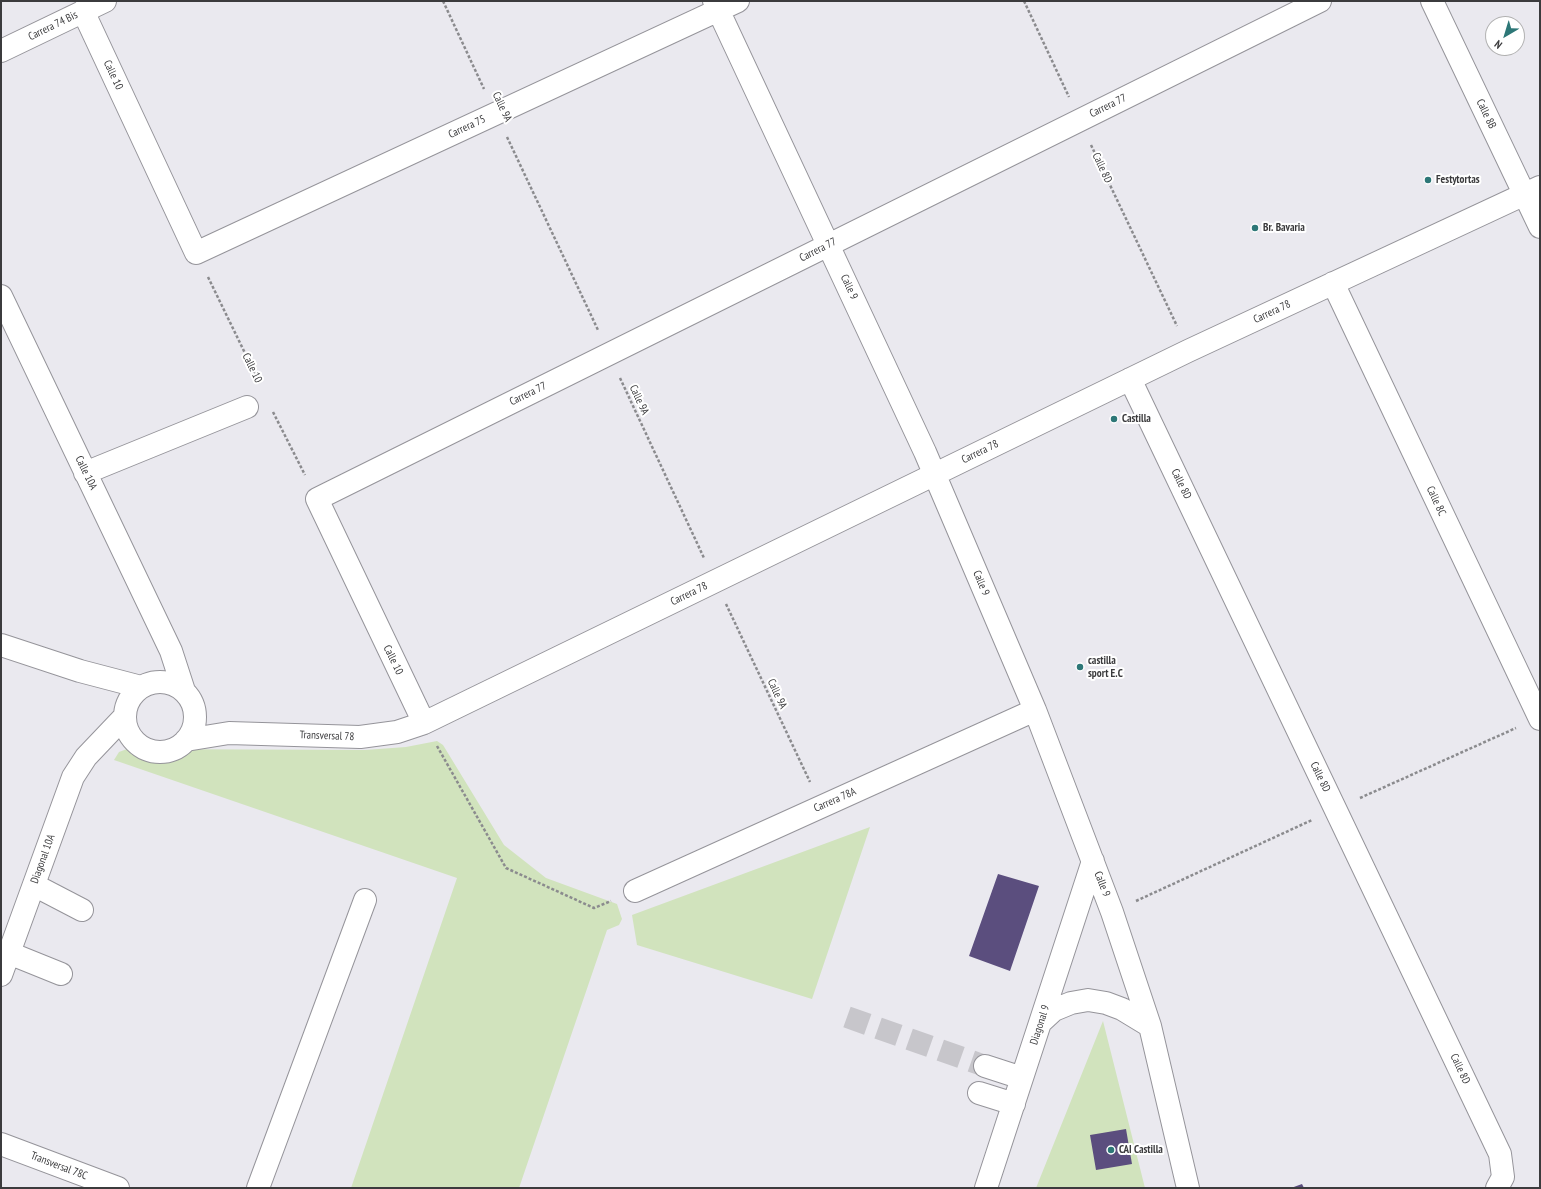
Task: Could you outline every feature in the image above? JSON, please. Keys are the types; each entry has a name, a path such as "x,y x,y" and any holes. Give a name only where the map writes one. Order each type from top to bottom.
{"street":[{"name":"Carrera 74 Bis","path":"1,51 105,1"},
{"name":"Carrera 77","path":"316,499 1320,1"},
{"name":"Calle 8B","path":"1432,1 1532,191 1540,227"},
{"name":"Carrera 75","path":"196,253 496,114 724,4"},
{"name":"Calle 9","path":"724,4 829,244 935,473 1034,710 1112,912 1150,1026 1188,1188"},
{"name":"Calle 10","path":"83,12 196,253"},
{"name":"Carrera 78","path":"424,723 1130,379 1532,191"},
{"name":"Calle 8C","path":"1333,283 1540,719"},
{"name":"Calle 10A","path":"1,296 170,650 184,691"},
{"name":"Calle 8D","path":"1130,379 1500,1154 1500,1182"},
{"path":"86,473 247,407"},
{"name":"Calle 10","path":"316,499 424,723"},
{"path":"1,645 80,671 141,687"},
{"path":"162,682 170,650"},
{"path":"80,671 126,710"},
{"path":"151,682 162,682 174,684 184,691 192,702 195,715 193,729 186,740 176,748 164,752 151,751 139,745 131,737 126,727 126,710 132,694 151,682"},
{"name":"Diagonal 10A","path":"1,975 73,777 86,757 126,710"},
{"name":"Carrera 78A","path":"635,891 1034,710"},
{"name":"Transversal 78","path":"195,715 229,733"},
{"name":"Transversal 78","path":"186,740 229,733 360,737 382,735 424,723"},
{"path":"94,748 139,745"},
{"name":"Diagonal 9","path":"986,1188 1093,861"},
{"path":"34,885 82,910"},
{"path":"258,1188 365,900"},
{"path":"9,953 61,974"},
{"path":"1041,1022 1054,1010 1071,1003 1088,1000 1106,1002 1122,1009 1150,1026"},
{"path":"985,1066 1022,1078"},
{"path":"979,1093 1014,1104"},
{"name":"Transversal 78C","path":"1,1144 118,1188"}],"path":[{"name":"Calle 9A","path":"443,1 821,806"},
{"name":"Calle 8D","path":"1024,1 1177,327"},
{"name":"Calle 10","path":"196,253 260,385"},
{"path":"271,406 316,499"},
{"path":"424,723 506,868 594,908 635,891"}],"green space":[{"path":"437,741 443,745 504,845 546,878 617,904 622,919 619,925 607,930 519,1188 351,1188 457,878 114,760 119,752 127,749 365,750 406,747"},
{"path":"870,827 812,999 637,945 632,915"},
{"path":"1103,1021 1145,1188 1036,1188"}],"building":[{"path":"998,874 1039,886 1010,971 969,956"},
{"name":"CAI Castilla","path":"1126,1129 1132,1164 1096,1170 1090,1135"},
{"path":"1302,1184 1304,1188 1291,1188"}],"tunnel":[{"path":"847,1017 985,1066"}],"place":[{"name":"Festytortas","path":"1428,180"},
{"name":"Br. Bavaria","path":"1255,228"},
{"name":"Castilla","path":"1114,419"},
{"name":"castilla sport E.C","path":"1080,667"},
{"name":"CAI Castilla","path":"1111,1150"}]}
